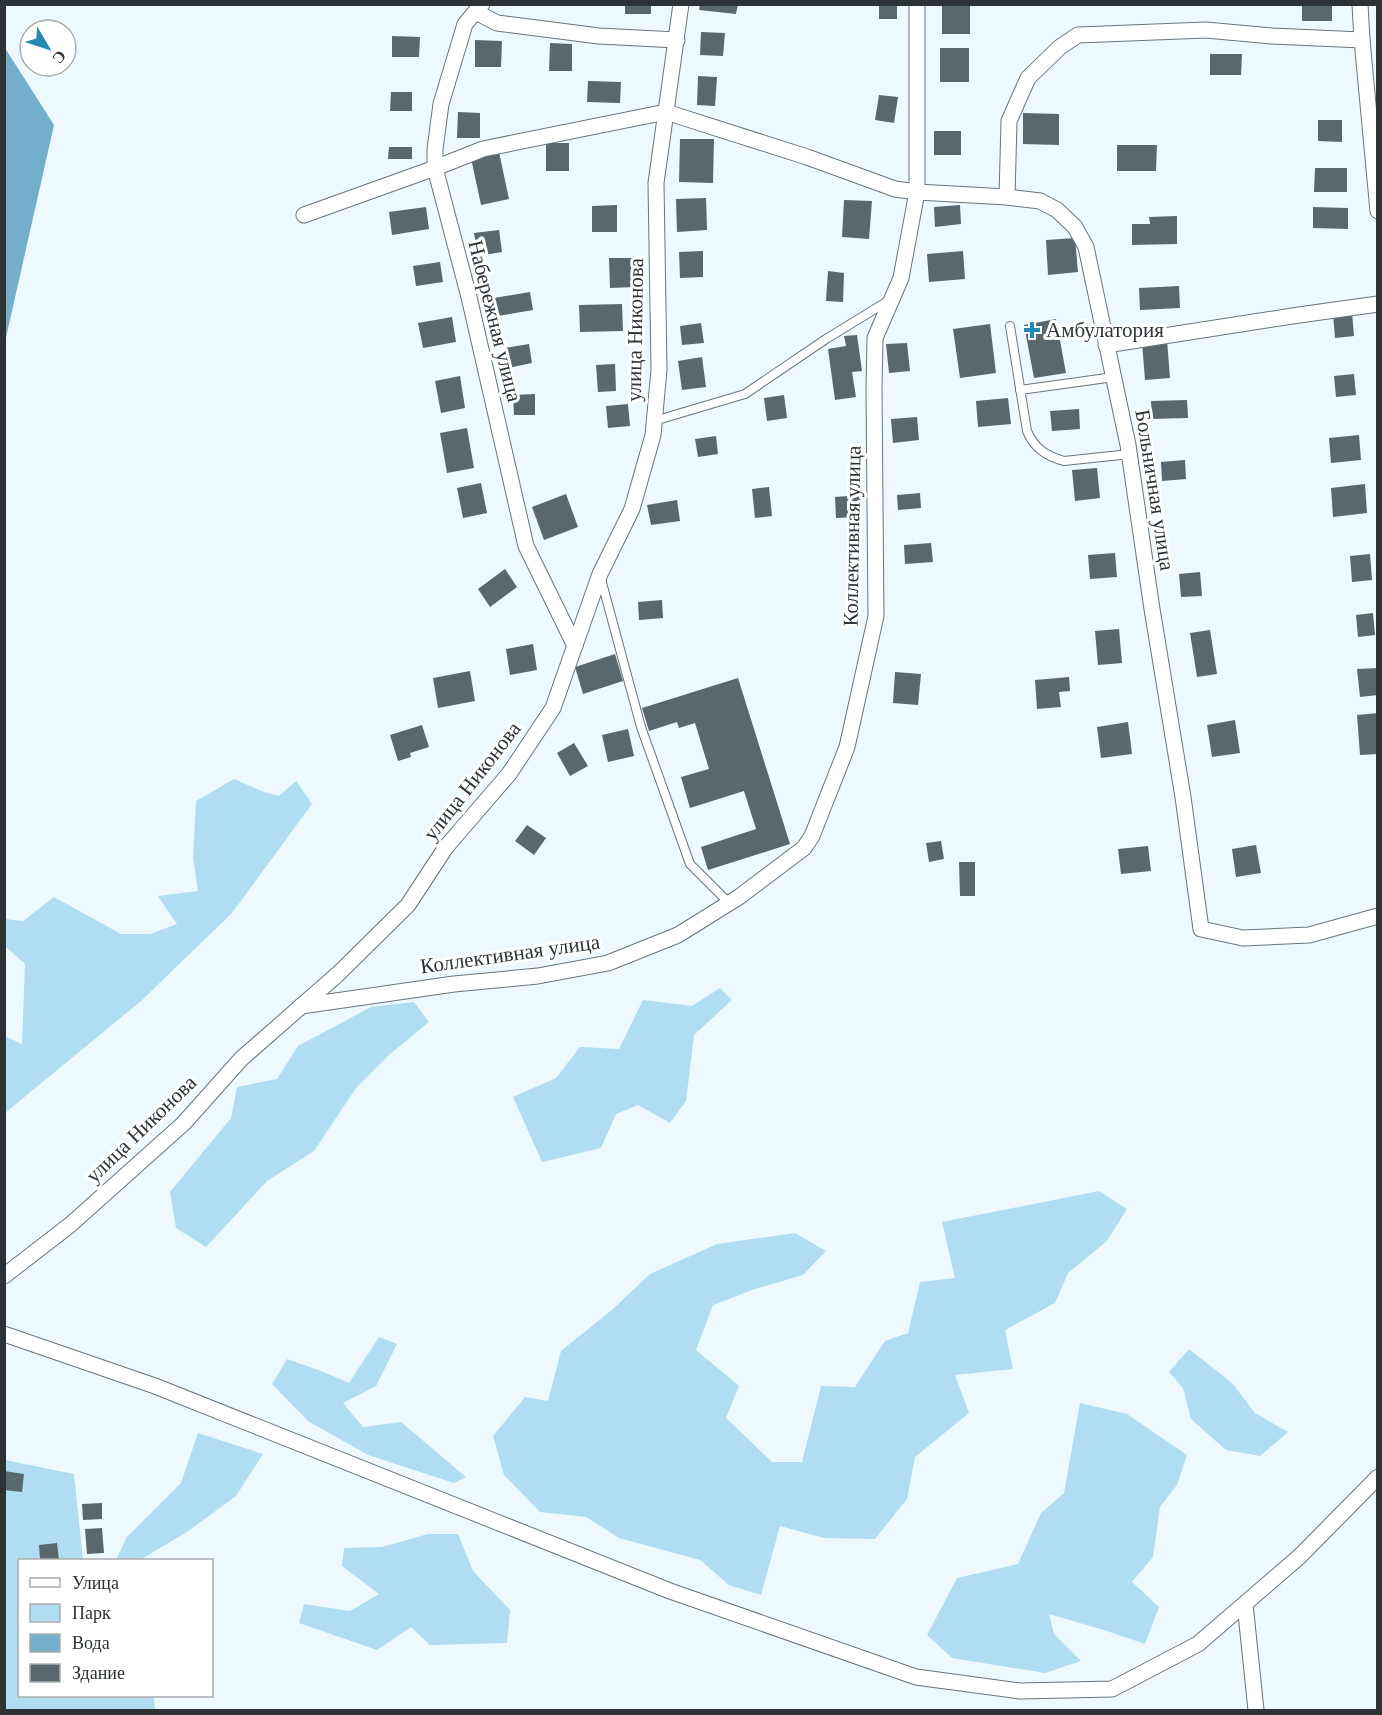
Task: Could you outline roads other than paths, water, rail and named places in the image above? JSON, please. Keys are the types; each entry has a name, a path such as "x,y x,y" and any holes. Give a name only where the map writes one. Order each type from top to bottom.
{"street":[{"name":"улица Никонова","path":"4,1276 70,1225 175,1131 241,1059 338,974 408,905 446,846 509,774 553,708 600,574 632,509 653,435 659,370 656,183 681,4"},
{"name":"Коллективная улица","path":"301,1006 454,984 538,976 608,963 678,935 729,903 804,848 812,836 847,747 876,616 875,338 901,278 917,192 917,4"},
{"path":"1360,4 1377,210"},
{"path":"479,8 497,23 599,36 677,40"},
{"name":"Набережная улица","path":"479,8 465,24 441,104 435,168 469,297 526,546 575,646"},
{"path":"1007,197 1009,121 1028,78 1060,47 1078,35 1206,30 1362,40"},
{"path":"304,214 483,149 666,112"},
{"name":"Больничная улица","path":"666,112 807,157 895,189 1040,201 1058,210 1075,226 1086,247 1093,274 1130,454 1201,929 1243,938 1309,935 1377,916"},
{"path":"1106,345 1377,304"},
{"path":"4,1334 155,1386 670,1591 916,1677 1020,1691 1112,1689 1198,1644 1299,1557 1377,1477"},
{"path":"1245,1604 1256,1710"}],"lane":[{"path":"654,421 745,394 826,339 892,299"},
{"path":"1010,326 1027,431 1039,450 1064,461 1130,454"},
{"path":"1020,390 1114,377"},
{"path":"600,574 641,728 690,864 729,903"}],"water":[{"path":"4,48 18,68 18,78 24,78 54,125 5,342"}],"place":[{"name":"Амбулатория","path":"1032,330"}]}
